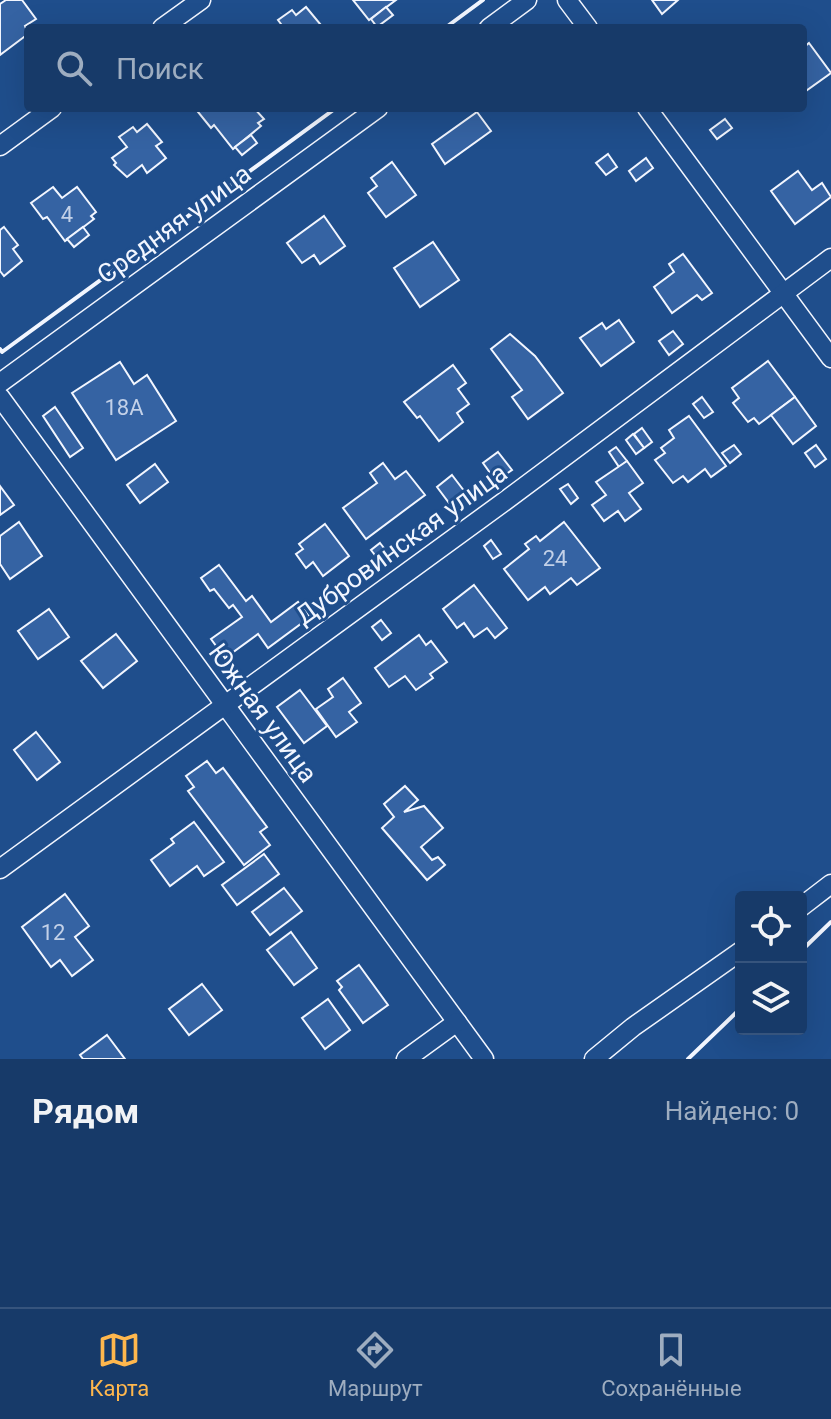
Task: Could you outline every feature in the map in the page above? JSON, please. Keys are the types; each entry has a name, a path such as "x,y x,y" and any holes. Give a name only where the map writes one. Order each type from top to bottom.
{"street":[{"path":"168,24 201,0"},
{"path":"494,24 527,0"},
{"path":"567,0 585,24"},
{"path":"0,146 47,112"},
{"name":"Средняя улица","path":"0,383 373,112"},
{"path":"650,112 831,358"},
{"name":"Дубровинская улица","path":"0,869 505,501 831,258"},
{"name":"Южная улица","path":"0,397 484,1059"},
{"path":"807,902 831,884"},
{"path":"594,1059 633,1027 735,955"},
{"path":"406,1059 457,1022"}],"building":[{"path":"6,0 22,0 36,19 24,24 24,37 0,55 0,4"},
{"path":"353,0 396,0 369,20"},
{"path":"652,0 678,0 662,14"},
{"path":"306,7 320,24 281,24 278,20 292,10 296,15"},
{"path":"386,7 393,15 381,24 375,24 371,19"},
{"path":"809,43 831,73 807,90"},
{"path":"198,112 258,112 264,119 258,123 261,126 233,149 214,125 211,128"},
{"path":"477,112 491,131 445,164 432,144"},
{"path":"725,119 732,128 717,139 710,130"},
{"path":"147,124 162,142 156,146 166,158 147,173 142,165 127,177 114,165 116,163 112,158 127,147 119,137 133,127 137,132"},
{"path":"251,135 257,143 242,155 235,147"},
{"path":"608,154 617,167 606,175 596,163"},
{"path":"646,158 653,168 636,181 629,171"},
{"path":"392,162 416,195 386,217 368,193 377,186 371,178"},
{"path":"798,171 812,190 822,183 831,197 795,224 771,191"},
{"path":"53,187 62,198 77,187 96,212 91,216 94,219 65,241 47,217 43,219 31,203"},
{"path":"324,216 345,246 320,264 314,255 302,263 287,243"},
{"path":"4,227 18,245 13,249 22,261 4,276 0,271 0,230"},
{"path":"83,227 89,235 74,247 67,239"},
{"path":"433,242 459,280 420,307 394,268"},
{"path":"683,254 712,293 702,300 697,295 672,313 654,287 674,272 669,264"},
{"path":"619,320 634,342 601,366 580,338 602,323 606,329"},
{"path":"673,331 683,344 669,355 659,341"},
{"path":"510,334 535,356 563,393 528,419 512,397 522,390 491,349"},
{"path":"768,361 795,397 759,424 754,418 748,422 733,403 739,398 732,388"},
{"path":"120,362 134,384 147,375 176,421 116,460 72,393"},
{"path":"453,365 466,383 458,389 469,404 457,413 463,422 439,441 420,416 417,418 404,402"},
{"path":"702,397 713,412 704,418 693,404"},
{"path":"795,397 816,426 793,444 771,415"},
{"path":"55,407 83,448 70,457 43,416"},
{"path":"689,416 726,466 711,477 705,469 688,482 683,476 673,483 655,460 665,453 661,448 674,438 669,430"},
{"path":"642,428 652,442 644,448 634,434"},
{"path":"633,434 644,448 636,454 626,440"},
{"path":"734,445 741,454 730,463 722,453"},
{"path":"816,445 826,459 815,467 805,453"},
{"path":"616,447 627,461 619,467 609,452"},
{"path":"498,452 512,470 496,481 483,463"},
{"path":"627,461 643,483 629,493 641,509 625,521 618,511 604,521 592,505 606,495 596,482"},
{"path":"383,463 395,479 406,471 425,495 366,539 343,508 377,483 370,473"},
{"path":"155,464 168,482 140,503 127,485"},
{"path":"452,475 471,500 455,511 437,487"},
{"path":"568,484 578,498 571,504 560,489"},
{"path":"0,486 14,505 0,515"},
{"path":"19,522 42,556 10,579 0,564 0,536"},
{"path":"564,522 600,568 577,585 571,578 550,594 545,587 528,600 504,569 529,549 525,544 536,536 540,541"},
{"path":"325,524 349,556 323,576 313,562 306,568 296,554 303,549 299,544"},
{"path":"491,540 501,554 493,559 484,546"},
{"path":"380,543 391,557 382,564 371,550"},
{"path":"219,565 246,601 252,596 271,622 298,602 310,617 268,648 258,634 225,658 211,639 242,617 233,605 229,608 214,589 210,591 201,578"},
{"path":"474,585 507,628 495,638 487,628 474,637 464,623 457,628 443,609"},
{"path":"49,609 69,637 38,659 18,631"},
{"path":"381,620 391,633 382,640 372,627"},
{"path":"116,634 137,661 103,688 81,661"},
{"path":"419,635 426,645 431,641 447,662 430,674 433,678 416,690 405,676 389,687 375,668"},
{"path":"343,678 361,703 349,712 357,722 336,737 316,709 333,697 328,689"},
{"path":"300,690 327,726 304,743 277,707"},
{"path":"36,732 60,762 37,780 14,750"},
{"path":"207,761 216,773 223,768 267,827 260,832 270,845 244,865 188,791 194,787 186,776"},
{"path":"405,786 418,800 404,812 424,806 443,828 421,847 432,860 438,857 445,865 427,880 382,828 394,817 384,804"},
{"path":"194,822 224,862 204,876 197,866 170,886 151,860 174,843 171,839"},
{"path":"264,854 279,874 237,905 222,885"},
{"path":"284,888 302,911 270,935 252,912"},
{"path":"65,894 89,926 75,937 93,960 72,976 60,960 51,967 22,927"},
{"path":"291,932 317,968 294,985 267,950"},
{"path":"359,965 388,1005 363,1023 339,990 342,987 337,981"},
{"path":"202,984 222,1010 189,1035 169,1009"},
{"path":"328,999 350,1030 325,1049 302,1018"},
{"path":"107,1035 125,1059 83,1059 80,1055"}],"wall":[{"path":"450,24 483,0"},
{"path":"0,349 2,352 331,112"},
{"path":"807,945 831,922"},
{"path":"688,1059 735,1014"}]}
